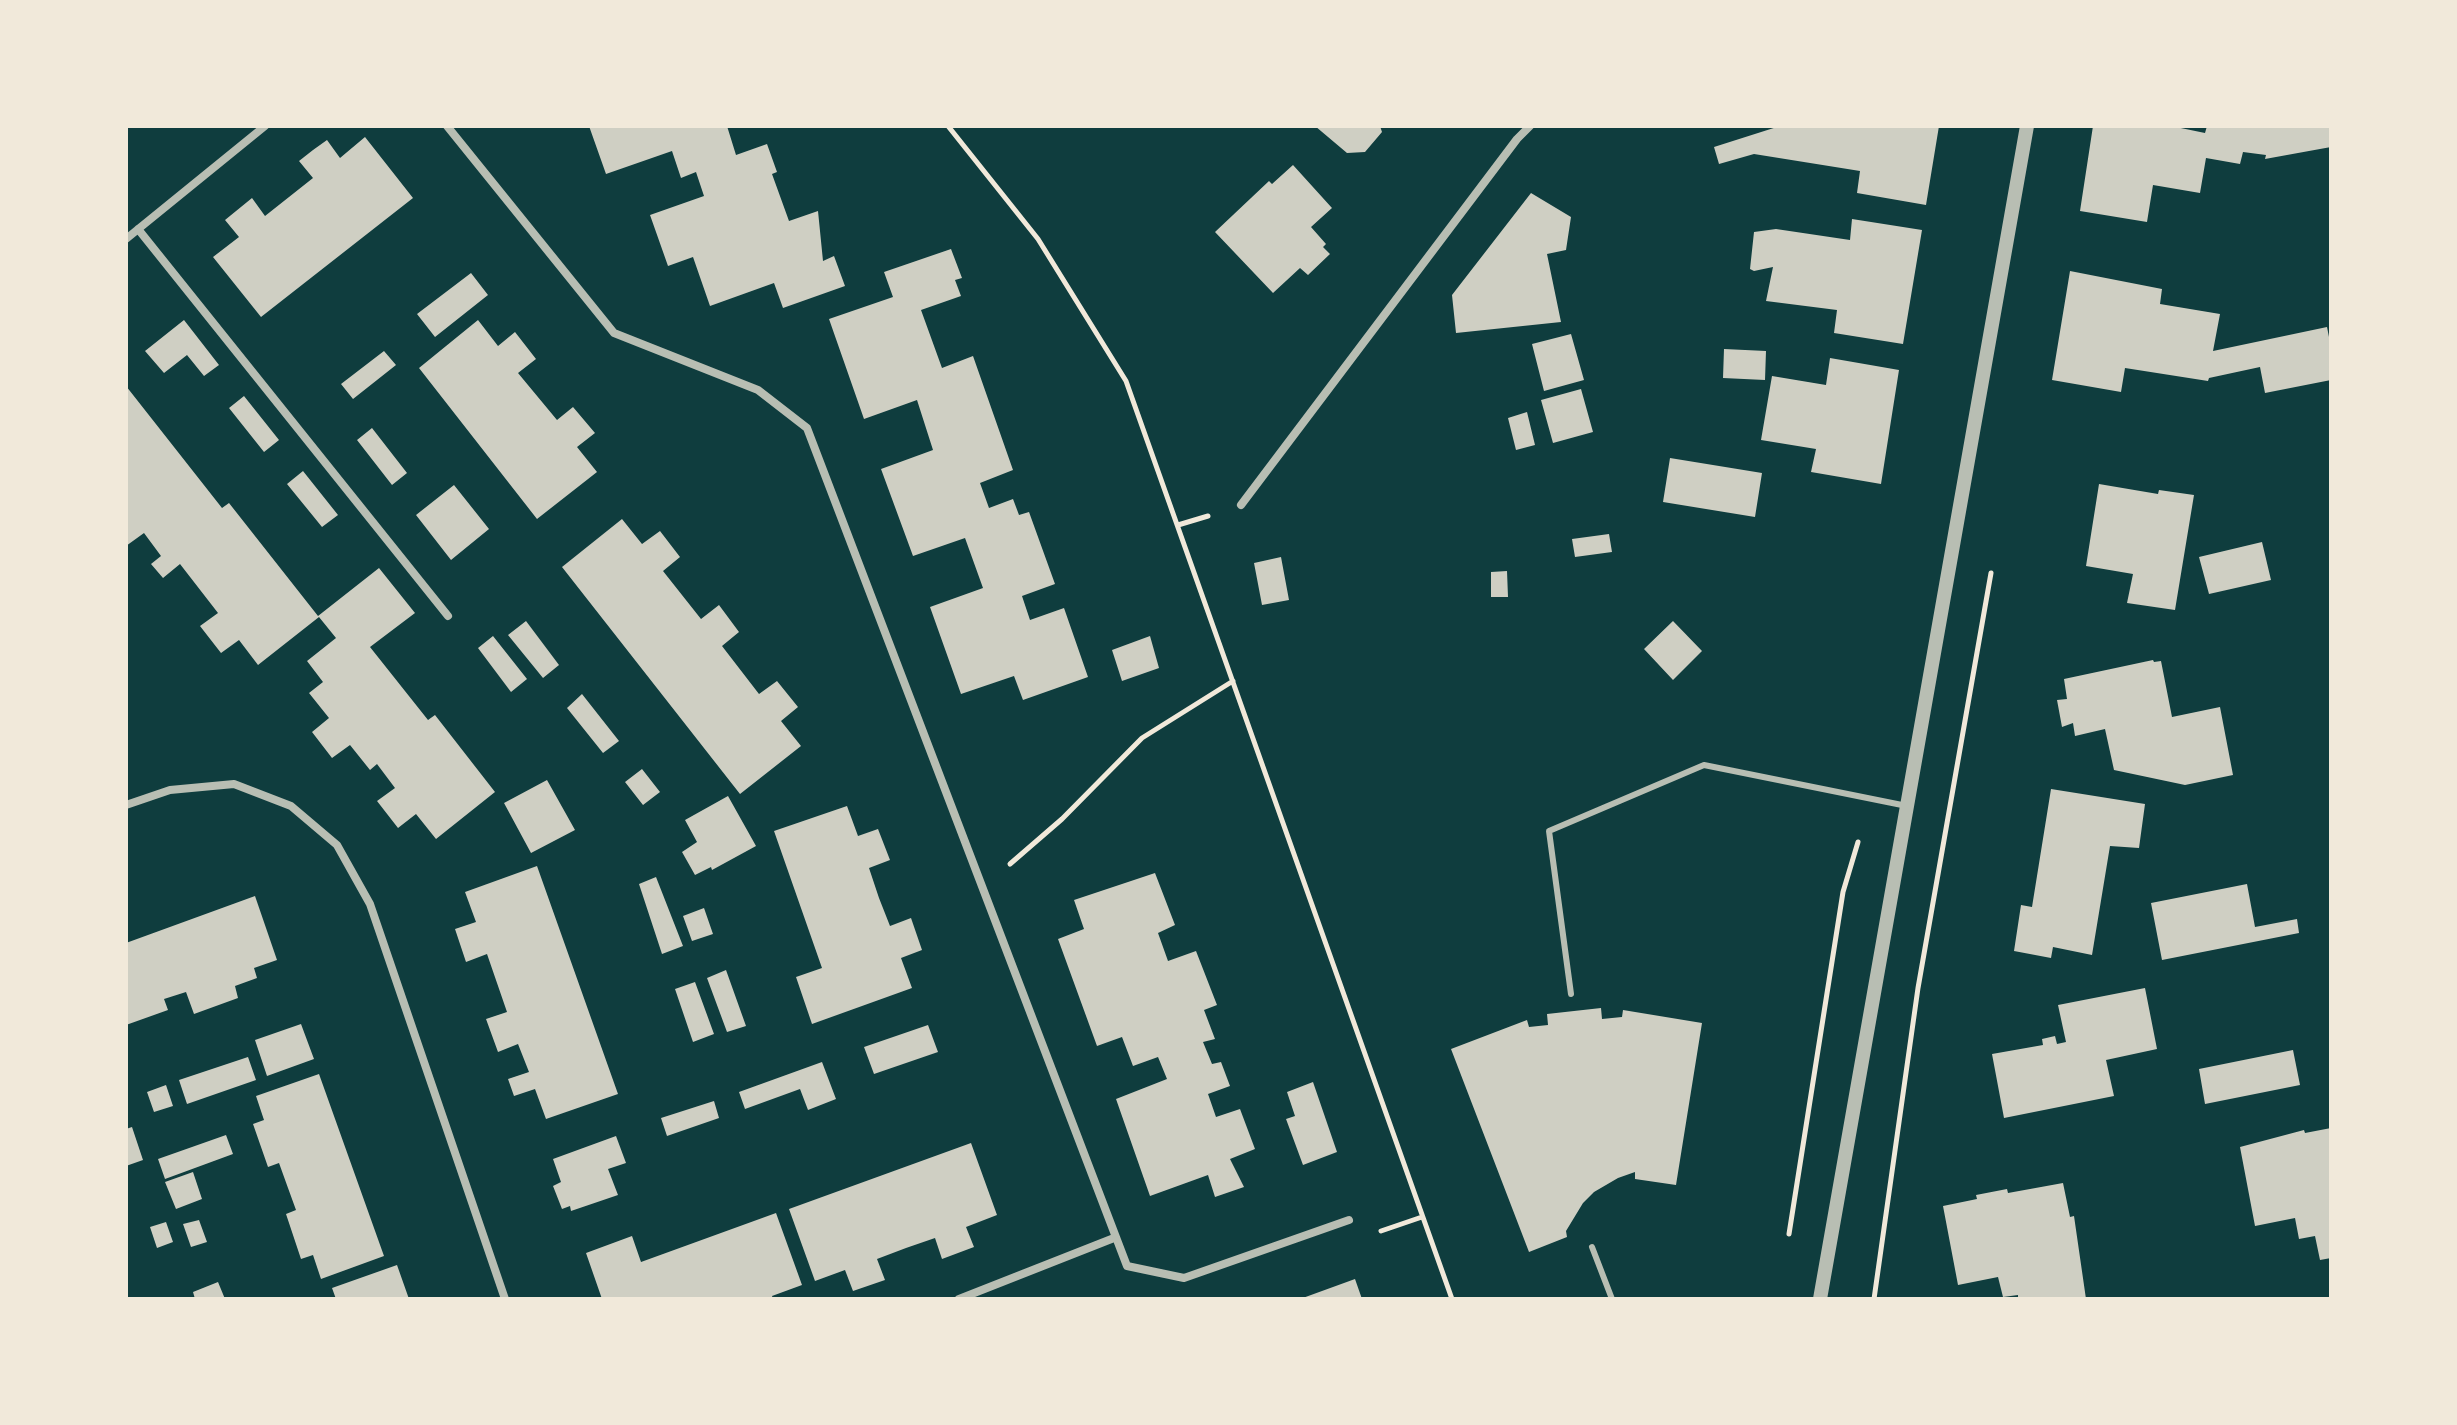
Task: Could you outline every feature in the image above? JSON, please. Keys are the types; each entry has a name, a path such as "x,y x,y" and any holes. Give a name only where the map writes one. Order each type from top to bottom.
{"street":[{"path":"126,239 265,126"},
{"path":"447,126 614,333 758,390 807,428 1127,1266 1184,1278 1349,1220"},
{"path":"1241,505 1517,139 1530,126"},
{"path":"1820,1299 2027,126"},
{"path":"138,229 448,616"},
{"path":"126,805 170,790 234,784 291,806 337,845 370,904 505,1299"},
{"path":"959,1299 1114,1238"}],"lane":[{"path":"1571,994 1549,831 1704,765 1907,806"},
{"path":"1592,1247 1612,1299"}],"path":[{"path":"948,126 1038,239 1126,381 1452,1299"},
{"path":"1874,1299 1918,988 1991,572"},
{"path":"982,888 1062,819 1142,738 1233,681"}],"building":[{"path":"589,126 727,126 736,155 767,144 777,172 772,174 789,221 818,211 823,261 834,256 845,286 783,308 774,283 710,306 693,257 668,266 650,215 704,196 696,172 681,178 672,151 606,174"},
{"path":"1315,126 1380,126 1382,132 1365,152 1347,153"},
{"path":"1780,126 1939,126 1926,205 1857,193 1860,171 1754,154 1719,164 1714,147"},
{"path":"2093,126 2171,126 2205,133 2207,126 2331,126 2331,147 2265,159 2266,155 2243,152 2240,164 2206,158 2200,193 2153,185 2147,222 2080,211"},
{"path":"365,137 413,198 261,317 213,257 239,237 225,220 252,198 265,216 313,178 299,161 327,140 340,158"},
{"path":"1293,165 1332,208 1311,227 1326,244 1323,247 1330,254 1308,275 1300,268 1273,293 1215,232 1269,181 1272,184"},
{"path":"1531,193 1571,217 1566,250 1547,254 1561,322 1456,333 1452,295"},
{"path":"1852,219 1922,230 1903,344 1834,333 1837,310 1766,301 1773,267 1750,269 1754,232 1776,229 1850,240"},
{"path":"951,249 962,278 955,280 961,296 921,310 942,368 973,356 1013,470 980,483 989,508 1013,499 1019,515 1029,512 1055,584 1022,596 1030,620 1064,608 1088,677 1023,700 1014,676 961,694 930,607 983,588 965,538 913,556 881,469 933,450 917,400 864,419 829,319 893,297 884,272"},
{"path":"2070,271 2162,289 2160,304 2220,314 2213,351 2327,327 2331,347 2331,380 2265,393 2260,367 2209,378 2208,381 2125,368 2121,392 2052,380"},
{"path":"471,273 488,295 435,337 417,314"},
{"path":"184,320 219,365 204,376 187,355 164,373 145,351"},
{"path":"478,320 498,346 515,332 536,359 518,373 557,420 573,407 595,433 577,447 597,472 537,519 419,368"},
{"path":"1571,334 1584,380 1544,391 1532,344"},
{"path":"1724,349 1766,351 1765,380 1723,378"},
{"path":"384,351 396,365 353,399 341,384"},
{"path":"1830,358 1899,370 1881,484 1811,472 1816,449 1761,440 1772,376 1826,385"},
{"path":"126,386 222,508 229,503 318,616 379,568 415,613 370,647 428,720 435,715 495,792 436,839 416,814 398,828 377,801 395,788 377,764 370,770 350,745 332,758 312,732 329,718 309,693 323,682 307,661 336,638 319,617 258,665 239,640 221,653 200,626 218,613 180,564 163,578 151,564 161,556 144,533 126,546"},
{"path":"1581,389 1593,432 1553,443 1541,400"},
{"path":"244,396 279,440 264,452 229,408"},
{"path":"1527,412 1535,445 1516,450 1508,418"},
{"path":"372,428 407,473 392,485 357,440"},
{"path":"1670,458 1762,473 1755,517 1663,502"},
{"path":"303,471 338,515 322,527 287,484"},
{"path":"2099,484 2158,494 2159,490 2194,495 2175,610 2127,603 2133,574 2086,566"},
{"path":"454,485 489,529 451,560 416,515"},
{"path":"622,519 642,544 660,531 680,557 663,571 701,619 719,605 739,632 722,646 759,694 777,681 798,707 781,721 801,746 740,794 562,567"},
{"path":"1609,534 1612,552 1575,557 1572,539"},
{"path":"2262,542 2271,580 2209,594 2199,557"},
{"path":"1281,557 1289,600 1262,605 1254,563"},
{"path":"1507,571 1508,597 1491,597 1491,572"},
{"path":"526,621 559,665 543,678 508,635"},
{"path":"1673,621 1702,651 1673,680 1644,649"},
{"path":"493,636 527,679 511,692 478,648"},
{"path":"1150,636 1159,668 1122,681 1112,650"},
{"path":"2153,660 2161,661 2172,717 2220,707 2233,775 2185,785 2114,770 2105,729 2075,736 2073,723 2062,727 2057,700 2067,699 2064,679"},
{"path":"582,694 619,741 603,753 567,708"},
{"path":"642,769 660,792 643,805 625,782"},
{"path":"547,780 575,830 531,853 504,803"},
{"path":"2051,789 2145,804 2139,848 2110,846 2092,955 2053,947 2051,958 2014,951 2021,905 2032,907"},
{"path":"728,796 756,846 712,870 711,867 695,875 682,852 697,842 685,820"},
{"path":"847,806 858,836 878,829 890,860 869,868 890,926 911,918 922,950 901,958 912,988 812,1024 796,977 822,968 774,831"},
{"path":"537,866 618,1094 546,1119 535,1089 514,1096 508,1079 529,1072 518,1044 498,1052 486,1019 507,1012 487,954 466,962 455,929 476,922 465,892"},
{"path":"1155,873 1175,925 1158,933 1168,961 1196,951 1217,1005 1204,1010 1215,1039 1203,1042 1212,1064 1221,1062 1230,1086 1208,1094 1216,1117 1240,1109 1255,1149 1230,1159 1244,1187 1215,1197 1208,1175 1150,1196 1116,1099 1167,1079 1158,1057 1133,1066 1122,1037 1097,1046 1058,939 1084,929 1074,900"},
{"path":"656,877 683,946 662,954 639,884"},
{"path":"2247,884 2255,927 2297,919 2299,933 2162,960 2151,903"},
{"path":"255,896 277,960 254,968 257,978 235,986 238,998 194,1014 186,992 164,999 168,1010 126,1025 126,943"},
{"path":"704,908 713,934 692,941 683,916"},
{"path":"726,970 746,1026 727,1032 707,978"},
{"path":"695,982 714,1034 693,1042 675,989"},
{"path":"2145,988 2157,1049 2106,1060 2114,1096 2004,1118 1992,1054 2043,1045 2042,1039 2055,1036 2057,1044 2066,1042 2058,1005"},
{"path":"1601,1008 1602,1019 1622,1017 1623,1010 1702,1023 1676,1185 1635,1179 1635,1172 1618,1178 1594,1192 1583,1203 1566,1231 1567,1237 1529,1252 1451,1049 1527,1020 1529,1027 1548,1025 1547,1014"},
{"path":"301,1024 314,1059 267,1076 255,1040"},
{"path":"928,1025 938,1052 874,1074 864,1047"},
{"path":"2293,1050 2300,1085 2205,1104 2199,1069"},
{"path":"248,1057 256,1080 187,1104 179,1080"},
{"path":"822,1062 836,1099 808,1110 800,1089 745,1109 739,1092"},
{"path":"319,1074 384,1256 321,1279 313,1255 301,1259 286,1214 296,1210 279,1163 268,1167 253,1124 264,1120 256,1096"},
{"path":"1313,1082 1337,1152 1303,1165 1286,1119 1295,1116 1287,1092"},
{"path":"166,1085 173,1106 154,1112 147,1092"},
{"path":"714,1101 719,1118 667,1136 661,1118"},
{"path":"132,1127 143,1160 126,1166 126,1129"},
{"path":"2331,1128 2331,1258 2320,1260 2315,1236 2299,1239 2295,1218 2255,1226 2240,1147 2304,1130 2305,1133"},
{"path":"226,1135 233,1154 165,1179 158,1159"},
{"path":"616,1136 626,1163 608,1169 618,1195 571,1211 570,1206 562,1209 553,1186 561,1182 553,1159"},
{"path":"971,1143 997,1215 966,1227 974,1247 942,1259 935,1238 906,1248 877,1259 885,1280 853,1291 845,1270 815,1281 789,1209"},
{"path":"193,1172 202,1199 176,1209 165,1182"},
{"path":"2063,1183 2070,1217 2074,1216 2086,1299 2003,1297 1998,1277 1958,1285 1943,1206 2007,1189 2008,1193"},
{"path":"776,1213 802,1285 772,1296 773,1299 602,1299 586,1253 632,1236 641,1262"},
{"path":"199,1220 207,1242 191,1247 183,1224"},
{"path":"166,1222 173,1242 157,1248 150,1227"},
{"path":"397,1265 409,1299 336,1299 332,1288"},
{"path":"1355,1279 1362,1299 1300,1299"},
{"path":"218,1282 225,1299 195,1299 193,1292"}]}
